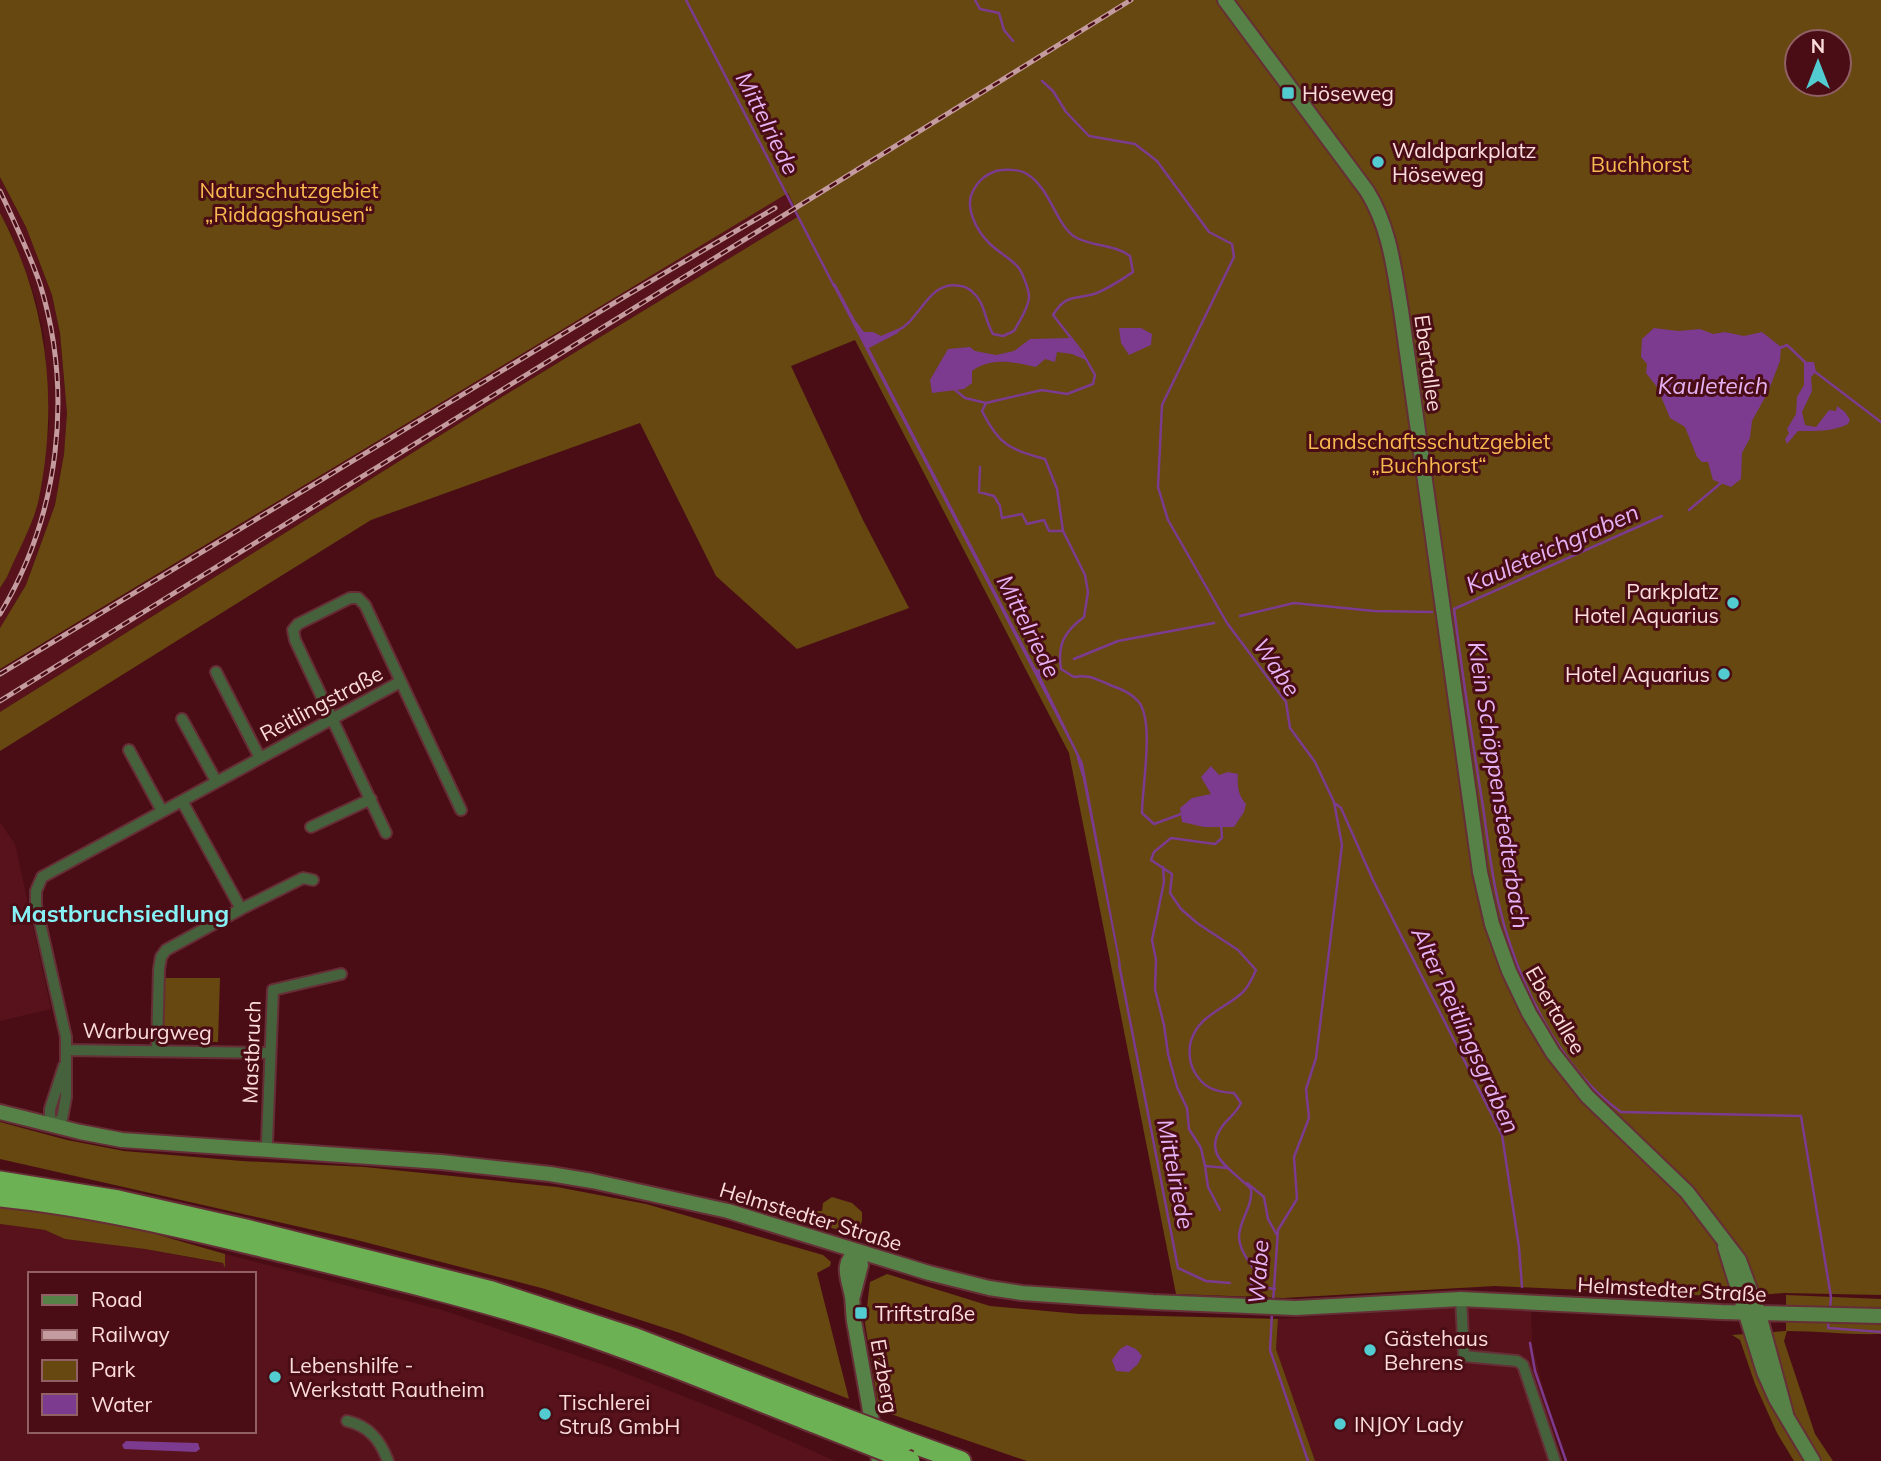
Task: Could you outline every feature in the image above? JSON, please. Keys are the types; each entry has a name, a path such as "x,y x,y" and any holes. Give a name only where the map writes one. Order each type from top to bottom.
{"highway":[{"path":"0,1171 54,1189"},
{"path":"0,1181 54,1189 260,1232 492,1291 636,1338 815,1415 910,1461"},
{"path":"0,1196 187,1229 488,1305 961,1461"}],"street":[{"name":"Ebertallee","path":"1225,0 1367,191 1380,214 1389,240 1480,872 1492,924 1509,971 1534,1022 1566,1071 1595,1104 1687,1192 1713,1224 1724,1244 1751,1314 1763,1372 1812,1461"},
{"path":"386,834 331,719 293,631 298,624 350,598 358,598 365,605 461,810"},
{"name":"Reitlingstraße","path":"216,672 260,758"},
{"name":"Reitlingstraße","path":"53,1120 66,1050 64,1022 36,905 37,886 48,873 400,682"},
{"path":"183,719 216,781"},
{"path":"129,750 162,811"},
{"path":"312,827 371,799"},
{"path":"183,800 241,908"},
{"path":"157,1049 159,969 161,957 166,950 241,908 303,878 313,880"},
{"name":"Mastbruch","path":"267,1142 273,990 341,974"},
{"name":"Warburgweg","path":"66,1050 157,1049 270,1053"},
{"name":"Helmstedter Straße","path":"0,1104 122,1140 441,1161 550,1174 679,1199 794,1230 957,1281 1011,1292 1296,1308 1461,1299 1751,1314 1881,1317"},
{"name":"Helmstedter Straße","path":"0,1112 53,1120"},
{"name":"Erzberg","path":"858,1251 861,1265 852,1297 854,1321 879,1461"},
{"path":"1461,1299 1464,1356 1513,1360 1523,1365 1555,1461"},
{"path":"346,1421 360,1424 373,1435 382,1445 387,1461"}],"shaded area":[{"path":"1106,0 963,117 487,406 0,712 0,670"},
{"path":"0,177 26,227 52,295 60,333 67,413 64,454 55,505 26,585 0,628 0,588 38,500 49,425 44,336 35,297 10,231 0,213"},
{"path":"0,822 15,844 51,1009 0,1021"},
{"path":"0,1224 45,1230 65,1239 145,1249 225,1264 225,1254 442,1310 607,1366 746,1421 835,1461 0,1461"},
{"path":"1462,1307 1531,1311 1532,1344 1561,1461 1314,1461 1276,1349 1278,1319"}],"green space":[{"name":"Landschaftsschutzgebiet „Buchhorst“","path":"0,0 1881,0 1881,1295 1784,1293 1736,1297 1495,1286 1283,1298 1176,1294 1069,753 855,340 791,366 863,520 909,608 797,649 716,576 640,423 371,520 0,751 0,712 487,406 799,216 788,193 0,669 0,628 26,585 55,505 64,454 67,413 60,333 52,295 26,227 0,177"},
{"path":"0,213 29,281 38,316 45,352 48,424 37,508 0,588"},
{"path":"164,978 220,978 218,1042 166,1040 161,1035"},
{"path":"0,1122 67,1140 124,1151 242,1161 365,1167 557,1187 646,1204 823,1255 831,1262 830,1266 817,1273 849,1399 680,1333 545,1289 353,1239 0,1159"},
{"path":"832,1197 852,1203 862,1212 862,1221 856,1235 804,1220 817,1211 822,1211 823,1203"},
{"path":"0,1202 89,1215 225,1254 225,1268 223,1263 145,1249 65,1239 45,1230 0,1224"},
{"path":"887,1274 990,1306 1079,1314 1278,1319 1276,1349 1315,1461 1027,1461 879,1410 865,1323 870,1282"},
{"path":"1786,1295 1881,1299 1881,1334 1787,1331 1784,1341 1815,1434 1833,1461 1794,1461 1777,1433 1755,1384 1740,1340 1732,1335 1786,1331"}],"water":[{"path":"835,283 864,332 881,336 897,329 898,333 869,348 1036,669 1043,673 1040,675 1083,763 1121,965 1080,764 832,284"},
{"path":"1119,328 1141,328 1152,334 1151,345 1129,355 1121,343"},
{"name":"Kauleteich","path":"1654,328 1678,331 1700,329 1713,334 1725,332 1744,336 1762,332 1781,347 1780,361 1768,392 1752,421 1750,438 1742,453 1741,479 1731,487 1713,480 1708,462 1702,462 1697,457 1685,427 1670,418 1657,387 1646,373 1647,364 1641,357 1642,339"},
{"path":"1070,338 1086,360 1057,352 1055,362 1045,359 1036,367 995,362 972,371 972,383 964,389 932,393 930,380 948,349 970,347 975,351 996,355 1014,351 1030,339"},
{"path":"1804,362 1814,362 1816,372 1811,377 1812,391 1802,412 1805,425 1816,427 1829,410 1836,411 1837,406 1850,420 1848,424 1836,428 1798,431 1787,444 1787,429 1796,414 1797,397 1804,385"},
{"path":"1211,766 1219,775 1228,772 1238,774 1239,790 1246,804 1234,827 1204,827 1182,822 1180,808 1192,798 1211,794 1201,777"},
{"path":"1127,1345 1142,1356 1129,1372 1116,1371 1112,1360 1120,1349"},
{"path":"126,1441 198,1443 200,1449 196,1452 124,1449 122,1445"}],"waterway":[{"name":"Mittelriede","path":"686,0 834,286"},
{"name":"Wabe","path":"975,0 980,9 999,13 1004,30 1013,41"},
{"name":"Wabe","path":"1042,81 1089,136 1135,144 1157,161 1209,232 1232,244 1234,257 1162,405 1158,487 1168,520 1227,623 1286,702 1290,728 1315,762 1334,802 1342,845 1316,1058 1306,1089 1309,1118 1294,1157 1297,1199 1278,1230 1273,1303"},
{"path":"897,331 913,318 933,294 950,285 964,287 975,294 993,334 1003,336 1014,331 1029,301 1027,285 1018,267 984,238 973,218 970,204 978,184 985,176 996,171 1012,170 1027,174 1042,188 1063,224 1075,237 1117,249 1130,256 1133,272 1099,292 1066,301 1053,315 1082,352 1095,375 1093,384 1067,394 1042,390 986,403 965,398 954,389"},
{"name":"Kauleteichgraben","path":"1780,348 1787,345 1807,364"},
{"name":"Kauleteichgraben","path":"1814,371 1881,422"},
{"path":"986,403 982,411 1006,444 1045,459 1057,489 1063,531 1085,575 1088,592 1084,617 1064,639 1060,652 1061,669 1074,677 1088,677 1125,691 1138,701 1143,710 1147,738 1142,813 1154,824 1184,813"},
{"path":"980,467 979,492 994,496 1000,506 1002,518 1022,514 1027,524 1044,520 1049,531 1063,531"},
{"name":"Kauleteichgraben","path":"1689,510 1722,480"},
{"name":"Klein Schöppenstedterbach","path":"1662,516 1454,609 1496,891 1516,962 1543,1019 1578,1071 1598,1093 1621,1112 1801,1116 1831,1297 1830,1309"},
{"name":"Kauleteichgraben","path":"1240,616 1294,603 1374,611 1432,612"},
{"name":"Kauleteichgraben","path":"1074,659 1118,641 1214,623"},
{"name":"Mittelriede","path":"1078,758 1083,775"},
{"name":"Alter Reitlingsgraben","path":"1336,804 1341,808 1373,880 1502,1135 1519,1247 1522,1287"},
{"path":"1221,825 1222,838 1215,844 1171,838 1154,852 1151,860 1172,874 1170,893 1181,909 1238,950 1256,970 1244,991 1211,1014 1198,1027 1190,1045 1190,1061 1201,1081 1215,1090 1234,1093 1241,1103 1217,1135 1215,1144 1221,1161 1251,1189 1250,1202 1239,1237 1242,1250 1264,1288"},
{"path":"1163,867 1164,882 1152,940 1156,960 1155,989 1168,1054 1177,1087 1187,1108 1189,1129 1201,1148 1205,1166 1228,1168"},
{"name":"Mittelriede","path":"1119,964 1178,1268 1206,1281 1230,1283"},
{"path":"1205,1166 1208,1187 1220,1210"},
{"path":"1247,1183 1264,1197 1268,1219 1277,1235"},
{"name":"Mittelriede","path":"1251,1285 1275,1289"},
{"name":"Wabe","path":"1272,1313 1270,1350 1308,1461"},
{"name":"Klein Schöppenstedterbach","path":"1829,1319 1828,1328 1881,1332"},
{"name":"Alter Reitlingsgraben","path":"1530,1343 1535,1371 1566,1461"}],"railway":[{"path":"0,701 1131,0"},
{"path":"0,191 40,284 56,368 58,411 48,496 36,537 0,614"},
{"path":"0,674 775,208"}],"place":[{"name":"Höseweg","path":"1288,93"},
{"name":"Waldparkplatz Höseweg","path":"1378,162"},
{"name":"Parkplatz Hotel Aquarius","path":"1733,603"},
{"name":"Hotel Aquarius","path":"1724,674"},
{"name":"Triftstraße","path":"861,1313"},
{"name":"Gästehaus Behrens","path":"1370,1350"},
{"name":"Lebenshilfe - Werkstatt Rautheim","path":"275,1377"},
{"name":"Tischlerei Struß GmbH","path":"545,1414"},
{"name":"INJOY Lady","path":"1340,1424"}],"district":[{"name":"Mastbruchsiedlung","path":"120,913"}],"park label":[{"name":"Buchhorst","path":"1640,164"},
{"name":"Naturschutzgebiet „Riddagshausen“","path":"289,202"}]}
